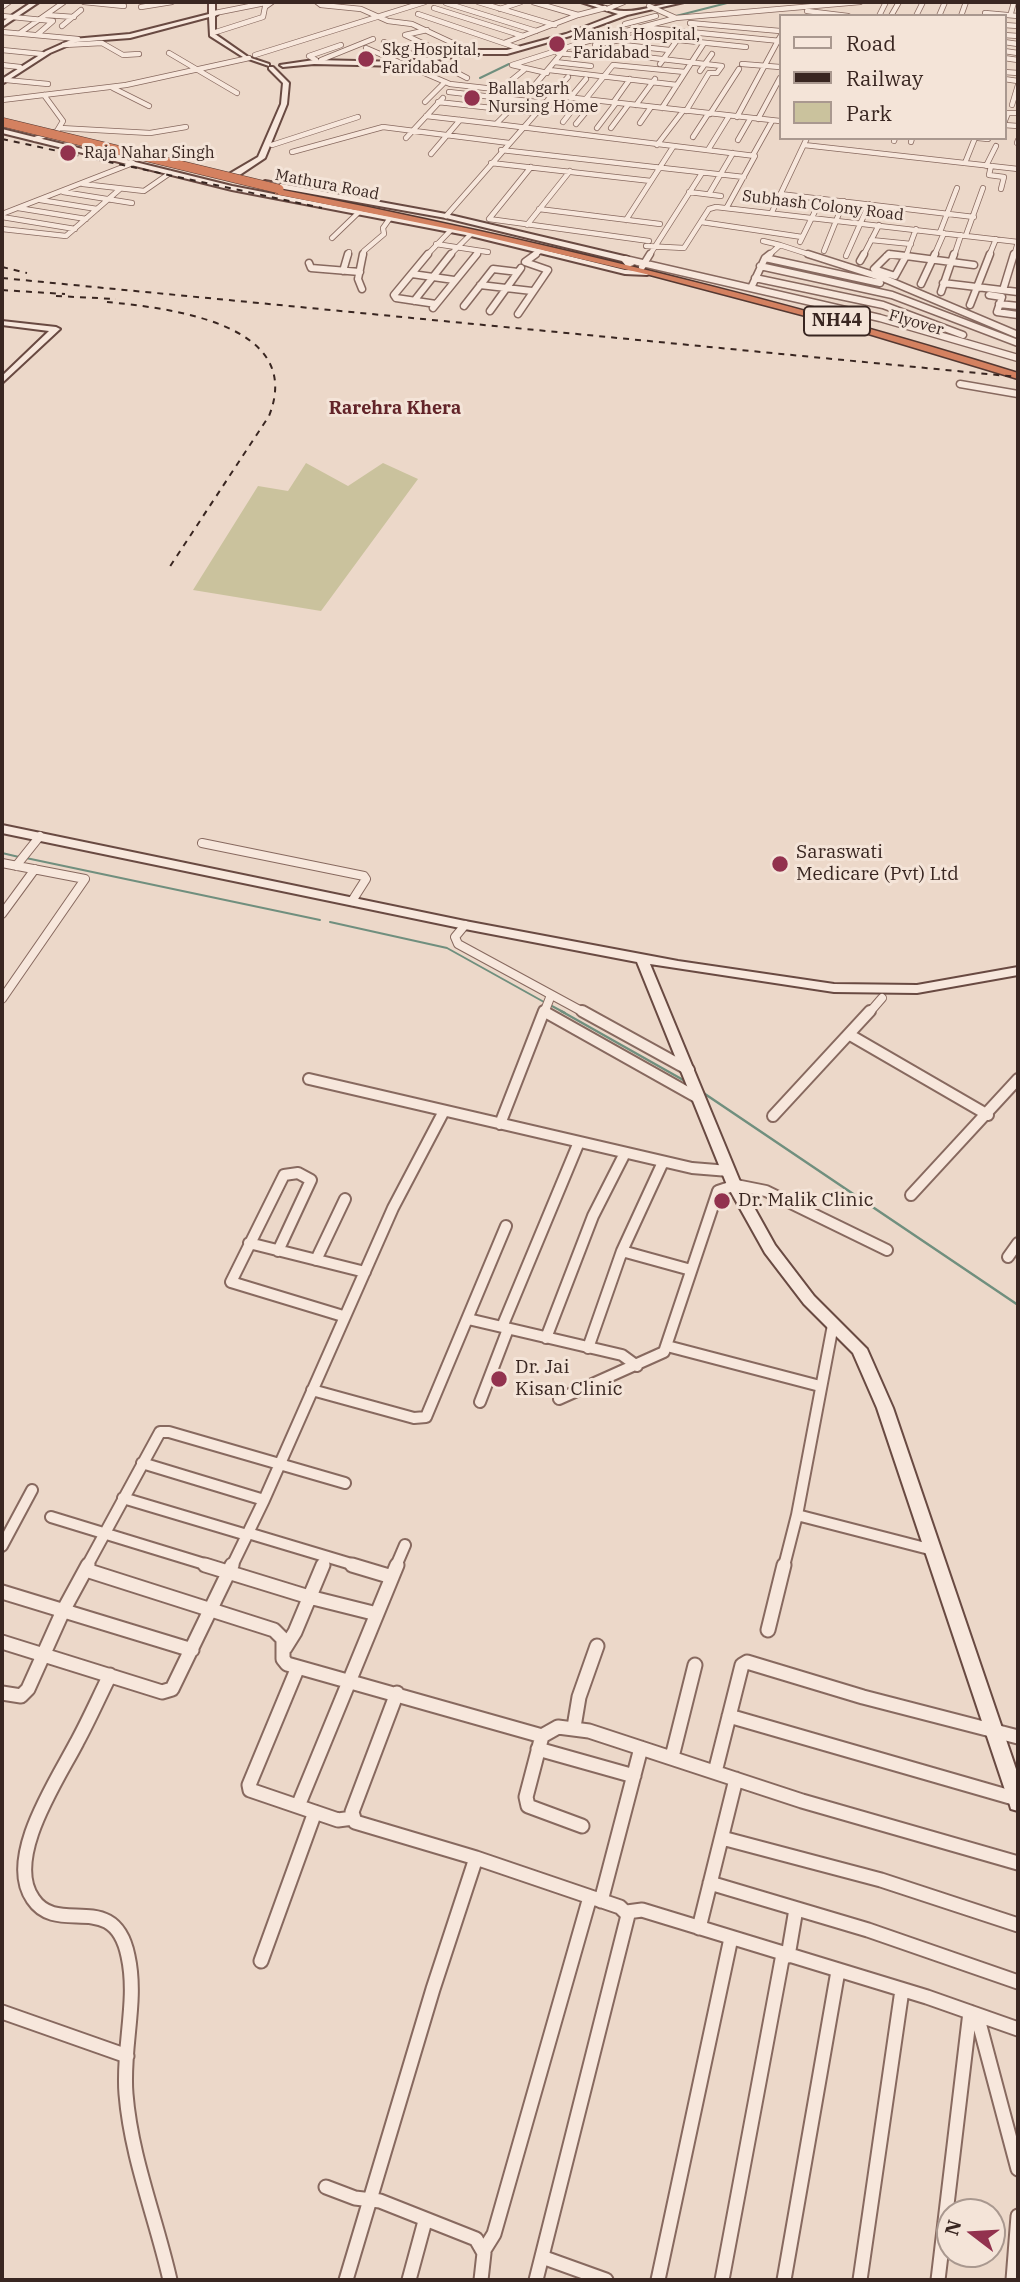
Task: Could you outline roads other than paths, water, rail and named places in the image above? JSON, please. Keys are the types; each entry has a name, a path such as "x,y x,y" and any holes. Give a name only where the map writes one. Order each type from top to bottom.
{"highway":[{"name":"Mathura Road","path":"2,122 279,190 641,267"},
{"name":"Mathura Road","path":"444,223 489,225 641,267"},
{"name":"Flyover","path":"641,267 858,326 1018,374"}],"street":[{"path":"2,7 9,2"},
{"path":"4,21 30,2"},
{"path":"4,21 36,2"},
{"path":"20,33 36,19 64,2"},
{"path":"84,2 124,6"},
{"path":"156,2 169,2"},
{"path":"141,7 169,2"},
{"path":"213,2 216,32 219,37 250,57"},
{"path":"2,32 75,38 131,36 213,13 271,2"},
{"path":"216,32 263,17 265,6 271,2"},
{"path":"315,2 361,9 390,21 409,23 471,52"},
{"path":"2,100 145,82 198,72 425,2"},
{"path":"418,14 447,2 536,31"},
{"path":"478,2 555,25"},
{"path":"454,26 521,2"},
{"path":"533,2 578,15"},
{"path":"584,2 621,13"},
{"path":"504,43 578,15 624,2"},
{"path":"429,60 448,55 518,48 621,13 673,2"},
{"path":"651,7 681,2"},
{"path":"625,24 673,16 694,17 860,2"},
{"path":"985,14 989,2"},
{"path":"1011,13 1014,2"},
{"path":"361,9 364,3"},
{"path":"55,7 83,10 62,26"},
{"path":"651,7 673,16"},
{"path":"434,8 523,36"},
{"path":"786,8 796,13"},
{"path":"401,9 518,48"},
{"path":"746,12 748,18 778,15"},
{"path":"213,13 210,30 214,37 250,57 276,65 305,62 400,64 471,52 507,52 523,49 621,13"},
{"path":"43,15 74,17"},
{"path":"515,64 645,27 673,16"},
{"path":"636,105 653,82 669,50 694,17"},
{"path":"4,21 36,19 54,22 38,34"},
{"path":"724,55 747,20"},
{"path":"690,23 741,27 778,36"},
{"path":"645,27 754,38 778,37"},
{"path":"590,46 646,34 645,27"},
{"path":"427,30 404,34 448,55"},
{"path":"2,38 9,33"},
{"path":"4,79 75,38"},
{"path":"4,79 38,56 75,38"},
{"path":"659,38 748,46 754,38"},
{"path":"341,45 309,56 319,60 373,39"},
{"path":"737,117 778,40"},
{"path":"384,42 467,78"},
{"path":"64,45 102,43 123,55 139,54"},
{"path":"662,108 704,43"},
{"path":"623,45 669,50"},
{"path":"366,48 455,85 778,121"},
{"path":"528,93 567,48"},
{"path":"382,55 402,50"},
{"path":"2,52 38,56"},
{"path":"552,52 596,57"},
{"path":"601,52 685,72"},
{"path":"169,53 237,93"},
{"path":"700,71 712,54"},
{"path":"767,59 778,61"},
{"path":"276,65 319,60 400,64"},
{"path":"501,60 677,85"},
{"path":"549,60 552,67"},
{"path":"515,64 524,70"},
{"path":"563,122 613,65 661,67 689,64"},
{"path":"657,145 685,111 709,73 718,74 723,64 678,65"},
{"path":"2,65 20,67"},
{"path":"234,176 264,161 272,145 285,109 286,83 276,65"},
{"path":"508,83 524,70 591,66"},
{"path":"693,137 740,66 778,68"},
{"path":"44,95 112,88 198,72"},
{"path":"759,72 778,76"},
{"path":"479,251 434,306 394,296 436,244 444,223 501,150 526,127 568,77"},
{"path":"4,79 48,84"},
{"path":"570,98 586,79"},
{"path":"526,127 593,130 629,79"},
{"path":"758,119 778,80"},
{"path":"425,102 445,82"},
{"path":"1015,102 1018,83"},
{"path":"406,138 455,85"},
{"path":"112,88 149,106"},
{"path":"699,90 723,93"},
{"path":"449,92 546,103"},
{"path":"44,95 63,118 59,130"},
{"path":"576,124 595,101"},
{"path":"438,102 537,113"},
{"path":"611,128 628,105"},
{"path":"640,123 651,107"},
{"path":"234,176 261,158 269,134 285,109"},
{"path":"496,124 510,110"},
{"path":"426,116 753,155"},
{"path":"708,150 729,116"},
{"path":"272,145 358,117"},
{"path":"738,140 750,119"},
{"path":"431,155 460,120"},
{"path":"727,207 772,121"},
{"path":"2,122 59,130 150,133 186,127"},
{"path":"292,152 383,127 509,143"},
{"path":"35,139 59,130 234,176 444,223 471,234 625,272 641,267 751,288 873,317 1017,356"},
{"path":"2,131 232,188 390,218 444,223"},
{"path":"314,132 335,140"},
{"path":"772,212 806,140"},
{"path":"965,163 975,140"},
{"path":"804,145 1018,169"},
{"path":"626,220 673,146"},
{"path":"996,146 989,166 989,175 1004,177 1001,189"},
{"path":"501,150 744,177"},
{"path":"709,194 733,153"},
{"path":"2,215 132,163"},
{"path":"492,163 651,181"},
{"path":"489,225 531,167"},
{"path":"527,225 570,172"},
{"path":"641,267 660,224 695,172"},
{"path":"82,184 144,191 170,173"},
{"path":"650,244 702,173"},
{"path":"921,284 957,188"},
{"path":"940,292 951,262 974,217 983,188"},
{"path":"2,229 64,237 120,189"},
{"path":"62,191 132,203"},
{"path":"689,192 721,196"},
{"path":"780,194 974,217"},
{"path":"787,221 800,197"},
{"path":"701,222 801,240 821,199"},
{"path":"40,200 97,209"},
{"path":"824,251 844,201"},
{"path":"846,256 869,204"},
{"name":"Subhash Colony Road","path":"650,244 684,248 709,209 727,207 1018,242"},
{"path":"860,261 894,207"},
{"path":"18,208 86,219"},
{"path":"539,209 660,224"},
{"path":"918,210 911,244 906,257 895,276 874,269 885,255 906,257 951,262 974,265"},
{"path":"332,238 359,212"},
{"path":"2,215 75,229"},
{"path":"362,289 358,279 364,251 384,234 383,228 390,218"},
{"path":"489,225 527,225 650,244"},
{"path":"414,301 456,247 471,234"},
{"path":"970,304 996,239"},
{"path":"871,240 911,244"},
{"path":"763,241 904,286 1018,335"},
{"path":"1003,290 1018,242"},
{"path":"436,244 488,252"},
{"path":"751,288 765,258 780,245"},
{"path":"490,311 525,262 540,251"},
{"path":"342,271 349,252"},
{"path":"765,258 904,286"},
{"path":"346,260 362,260"},
{"path":"518,314 548,270 525,262"},
{"path":"309,263 312,268 360,272"},
{"path":"760,266 892,295 1018,344"},
{"path":"464,306 493,270 518,272"},
{"path":"412,274 454,280"},
{"path":"755,278 883,305 963,335"},
{"path":"943,284 1001,297 997,312 1018,315"},
{"path":"480,285 532,291"},
{"path":"873,317 892,295 904,286"},
{"path":"976,290 1018,292"},
{"path":"999,304 1018,306"},
{"path":"2,323 56,329 2,380"},
{"path":"989,349 1003,337"},
{"path":"960,384 1018,394"},
{"path":"2,829 642,959 834,988 917,989 1018,971"},
{"path":"21,860 40,836"},
{"path":"202,843 364,876 366,879 352,901"},
{"path":"2,863 21,860 35,869 86,879 2,999"},
{"path":"2,914 35,869"},
{"path":"465,925 455,937 458,944 548,1004 694,1084"},
{"path":"642,959 732,1178 770,1248 809,1300 833,1325 854,1341 871,1373 1018,1800"},
{"path":"678,965 693,972 746,981 881,998 920,997 1018,979"},
{"path":"772,1116 850,1035 881,998"},
{"path":"548,1004 694,1084"},
{"path":"500,1124 548,1004"},
{"path":"850,1035 988,1115"},
{"path":"309,1079 732,1178 766,1191 887,1250"},
{"path":"911,1195 988,1115 1018,1079"},
{"path":"2,1643 162,1692 169,1691 230,1573 343,1315 410,1173 444,1111"},
{"path":"480,1402 505,1328 579,1142"},
{"path":"547,1338 593,1216 625,1153"},
{"path":"588,1348 622,1251 663,1162"},
{"path":"278,1251 311,1180 307,1176 289,1172 284,1175 232,1283 343,1315"},
{"path":"559,1399 662,1355 718,1191 732,1178"},
{"path":"316,1260 345,1199"},
{"path":"312,1390 414,1418 426,1417 506,1226"},
{"path":"249,1243 365,1272"},
{"path":"1008,1257 1018,1243"},
{"path":"622,1251 691,1270"},
{"path":"468,1319 622,1355 637,1366"},
{"path":"768,1630 797,1516 833,1325"},
{"path":"667,1346 820,1386"},
{"path":"2,1693 13,1696 24,1694 63,1611 156,1436 164,1432 345,1483"},
{"path":"142,1463 264,1500"},
{"path":"2,1546 32,1490"},
{"path":"123,1498 392,1577"},
{"path":"797,1516 933,1550"},
{"path":"51,1517 309,1597 377,1614"},
{"path":"298,1806 405,1545"},
{"path":"285,1648 326,1557"},
{"path":"86,1570 279,1632 285,1648 285,1663 397,1693 634,1776"},
{"path":"2,1592 192,1650"},
{"path":"574,1727 579,1697 597,1646"},
{"path":"715,1772 742,1665 750,1662 876,1701 1018,1737"},
{"path":"671,1757 695,1664"},
{"path":"298,1667 249,1785 254,1792 338,1820 353,1818"},
{"path":"110,1675 33,1829 26,1874 29,1892 45,1911 103,1918 121,1933 129,1956 132,1989 126,2093 132,2131 170,2280"},
{"path":"397,1693 352,1812 353,1818 365,1827 476,1858 627,1912 642,1910 902,1990 1018,2029"},
{"path":"729,1716 1018,1800"},
{"path":"582,1826 528,1806 526,1797 540,1742 558,1727 574,1727 811,1804 1018,1863"},
{"path":"484,2250 494,2234 641,1748"},
{"path":"699,1928 736,1779"},
{"path":"261,1961 315,1812"},
{"path":"722,1838 881,1880 1018,1925"},
{"path":"346,2280 476,1858"},
{"path":"710,1883 868,1930 1018,1982"},
{"path":"722,2280 796,1909"},
{"path":"536,2280 625,1933 627,1912"},
{"path":"658,2280 731,1938"},
{"path":"783,2280 838,1971"},
{"path":"859,2280 902,1990"},
{"path":"2,2012 127,2056"},
{"path":"974,2013 1018,2169"},
{"path":"937,2280 974,2013"},
{"path":"326,2188 355,2198 370,2198 476,2239 484,2250 485,2266 481,2280"},
{"path":"1013,2280 1018,2216"},
{"path":"409,2280 425,2221"},
{"path":"542,2257 606,2280"}],"waterway":[{"path":"676,16 731,2"},
{"path":"480,78 509,64"},
{"path":"2,853 19,857"},
{"path":"26,858 320,920"},
{"path":"330,922 447,948 544,1002"},
{"path":"550,1005 565,1013"},
{"path":"561,1011 685,1081"},
{"path":"702,1092 1018,1305"}],"railway":[{"path":"2,139 322,208"},
{"path":"2,267 27,273"},
{"path":"2,278 1018,377"},
{"path":"2,290 65,294"},
{"path":"56,296 116,299"},
{"path":"107,302 163,309 225,326 250,341 268,360 275,385 269,416 167,571"}],"place":[{"name":"Manish Hospital, Faridabad","path":"557,44"},
{"name":"Skg Hospital, Faridabad","path":"366,59"},
{"name":"Ballabgarh Nursing Home","path":"472,98"},
{"name":"Raja Nahar Singh","path":"68,153"},
{"name":"Saraswati Medicare (Pvt) Ltd","path":"780,864"},
{"name":"Dr. Malik Clinic","path":"722,1201"},
{"name":"Dr. Jai Kisan Clinic","path":"499,1379"}],"district":[{"name":"Rarehra Khera","path":"395,409"}]}
